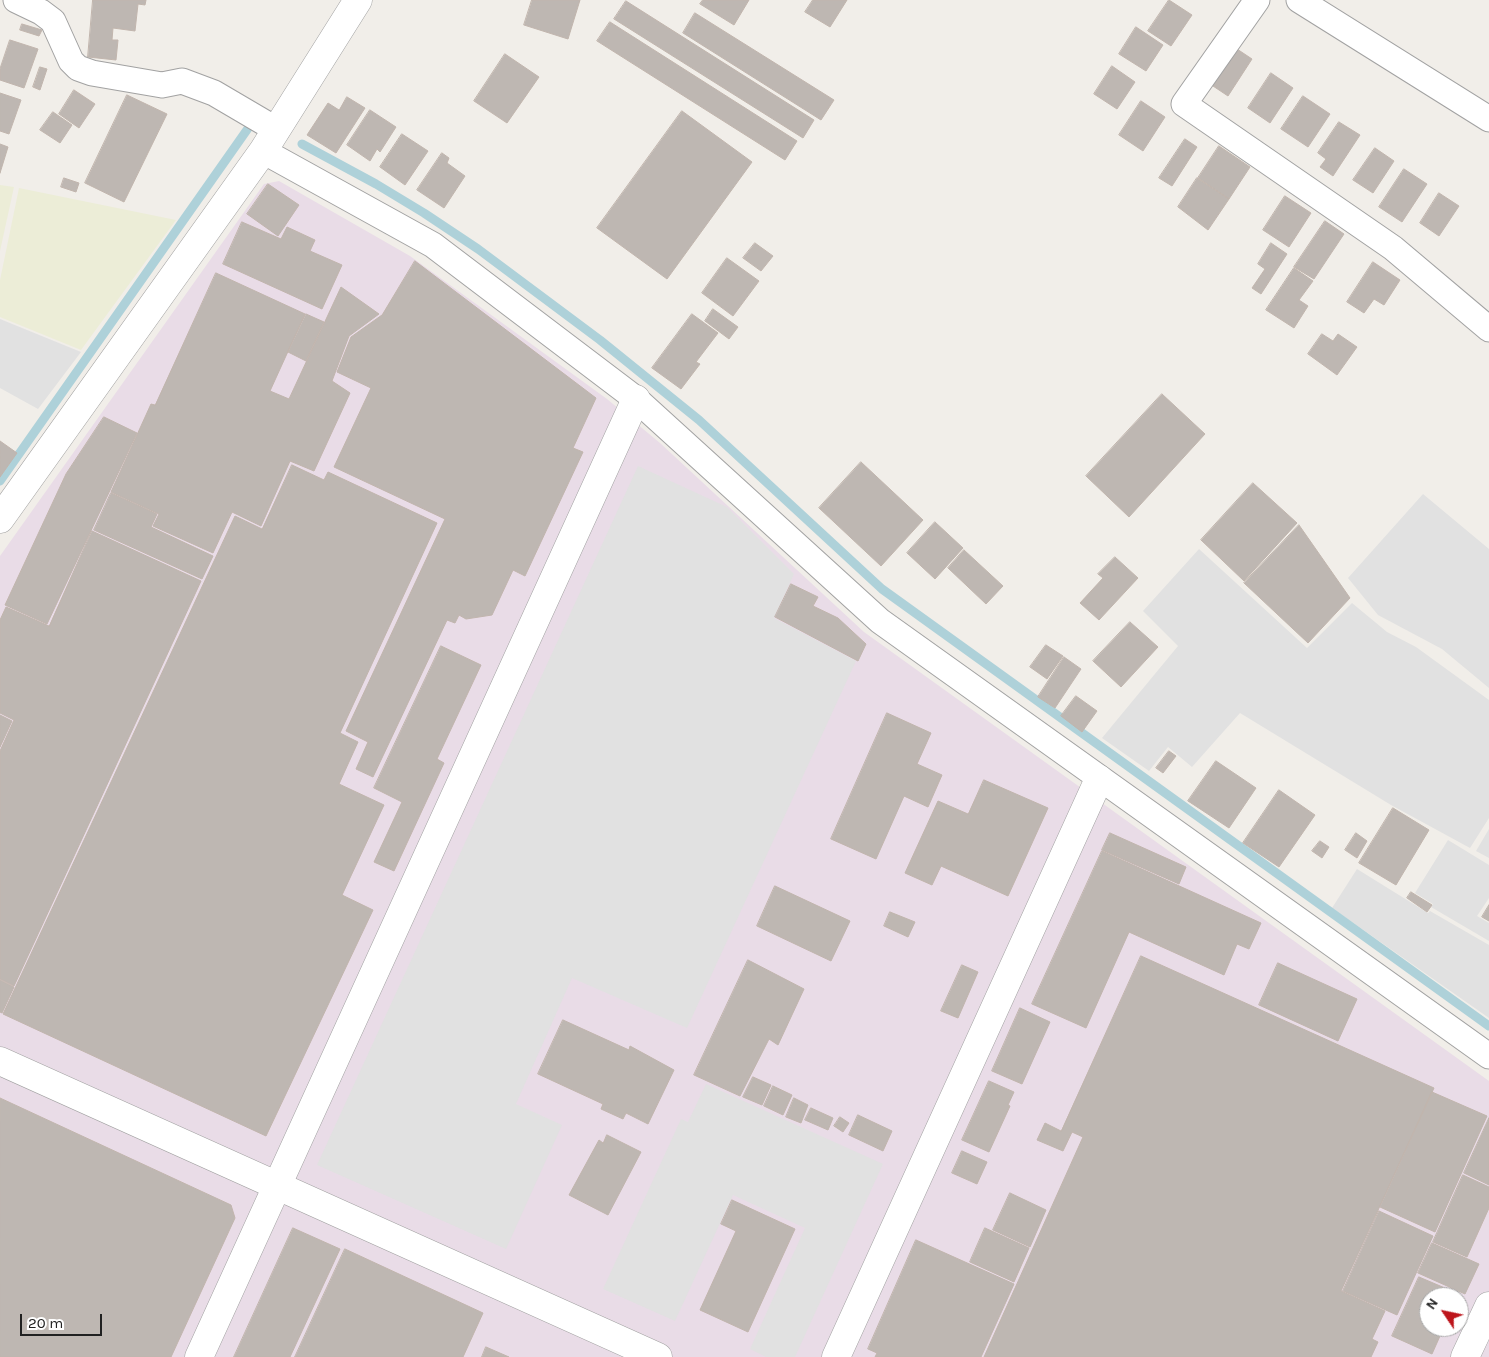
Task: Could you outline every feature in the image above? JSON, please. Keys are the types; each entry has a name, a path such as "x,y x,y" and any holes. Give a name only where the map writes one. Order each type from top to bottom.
{"street":[{"path":"0,10 4,0"},
{"path":"16,0 41,12 52,21 71,61 78,68 92,73 162,85 182,82 214,92 270,140 433,245 636,399 880,621 1489,1056"},
{"path":"0,519 270,140 358,0"},
{"path":"1257,0 1184,104 1393,248 1489,329"},
{"path":"1299,0 1489,120"},
{"path":"199,1357 636,399"},
{"path":"836,1357 1099,779"},
{"path":"0,1061 658,1357"},
{"path":"1465,1357 1489,1306"}],"shaded area":[{"path":"279,181 410,256 607,399 660,443 864,632 1489,1081 1489,1357 0,1357 0,556 264,184"},
{"path":"0,319 81,352 38,409 0,388"},
{"path":"638,466 727,507 794,574 774,618 856,661 687,1028 572,978 516,1104 562,1125 506,1249 317,1165"},
{"path":"1423,494 1489,549 1489,688 1442,649 1378,615 1348,578"},
{"path":"1199,549 1307,648 1352,603 1387,632 1416,647 1489,700 1489,818 1470,848 1391,805 1240,713 1192,767 1168,747 1149,771 1102,738 1178,646 1143,611"},
{"path":"1489,829 1489,858 1476,851"},
{"path":"1448,840 1489,865 1489,898 1477,916 1489,923 1489,941 1431,907 1433,904 1415,893"},
{"path":"1357,869 1428,913 1430,911 1489,945 1489,1018 1332,908"},
{"path":"706,1084 883,1164 795,1357 766,1357 750,1349 805,1228 733,1195 675,1321 603,1289 681,1119 688,1122"}],"green space":[{"path":"0,185 14,187 0,251"},
{"path":"19,188 176,220 81,350 0,317 0,280"}],"building":[{"path":"93,0 146,0 145,5 138,4 135,31 113,28 112,40 118,40 116,60 88,57"},
{"path":"532,0 580,0 568,39 524,25"},
{"path":"703,0 749,0 734,25 700,4"},
{"path":"813,0 847,0 830,27 805,12"},
{"path":"1169,0 1192,15 1171,46 1148,31"},
{"path":"626,1 814,120 803,138 614,19"},
{"path":"695,13 834,100 821,120 683,33"},
{"path":"610,22 797,141 785,160 597,41"},
{"path":"22,24 42,30 39,36 20,30"},
{"path":"1136,27 1163,45 1146,71 1119,54"},
{"path":"10,40 38,49 24,88 0,80 0,69"},
{"path":"1234,47 1252,59 1228,96 1210,84"},
{"path":"505,54 539,77 507,123 474,101"},
{"path":"1112,66 1135,82 1117,109 1094,94"},
{"path":"40,67 47,69 40,90 33,87"},
{"path":"1271,73 1293,88 1270,123 1248,108"},
{"path":"74,90 95,104 79,128 59,114"},
{"path":"0,93 21,100 9,134 0,131"},
{"path":"127,95 167,114 124,202 85,183"},
{"path":"1303,96 1330,114 1308,147 1281,129"},
{"path":"347,97 365,108 336,153 307,135 328,103 339,110"},
{"path":"1141,101 1165,117 1143,151 1119,135"},
{"path":"370,110 396,127 380,152 377,149 370,161 347,145"},
{"path":"682,111 752,162 667,279 597,228"},
{"path":"53,112 72,125 60,143 40,130"},
{"path":"1339,122 1360,135 1333,176 1320,167 1326,159 1318,153"},
{"path":"402,134 428,151 405,185 380,167"},
{"path":"1185,139 1197,147 1172,186 1159,178"},
{"path":"0,144 8,147 0,173"},
{"path":"1219,146 1250,167 1229,199 1198,178"},
{"path":"1375,148 1394,161 1373,193 1353,180"},
{"path":"442,153 449,158 447,163 465,176 444,208 417,190"},
{"path":"1404,169 1427,184 1402,222 1379,207"},
{"path":"64,178 79,183 76,192 61,187"},
{"path":"1197,178 1229,199 1208,230 1178,207"},
{"path":"268,184 299,205 278,236 247,214"},
{"path":"1439,193 1459,206 1439,236 1420,223"},
{"path":"1285,196 1311,213 1289,247 1263,230"},
{"path":"1325,221 1344,234 1314,279 1294,267"},
{"path":"242,222 281,239 287,227 315,240 310,251 342,265 322,309 223,264"},
{"path":"755,243 773,256 761,271 743,258"},
{"path":"1271,243 1287,254 1261,294 1252,288 1265,269 1258,264"},
{"path":"727,258 759,281 733,316 702,293"},
{"path":"415,261 596,398 573,448 583,452 525,576 513,570 492,615 466,619 459,615 455,623 447,620 373,777 356,769 368,742 346,731 445,519 334,467 371,388 337,372 351,337 382,315"},
{"path":"1373,262 1400,280 1384,305 1374,299 1364,313 1347,302"},
{"path":"1294,268 1313,281 1299,300 1308,306 1294,328 1266,310"},
{"path":"216,273 305,314 270,391 289,399 341,287 379,314 349,336 332,381 350,393 314,471 290,461 261,526 232,512 213,553 153,526 159,514 111,492 151,404 155,405"},
{"path":"713,309 738,327 729,339 705,321"},
{"path":"306,314 324,322 306,361 288,352"},
{"path":"692,314 718,333 696,362 700,364 681,389 652,368"},
{"path":"1322,334 1333,341 1338,334 1357,347 1337,375 1308,354"},
{"path":"1162,394 1205,434 1129,517 1086,476"},
{"path":"104,417 137,433 47,624 5,605 66,474"},
{"path":"0,441 17,453 0,477"},
{"path":"861,462 923,520 881,566 819,508"},
{"path":"292,465 324,480 328,472 437,523 340,733 358,742 339,784 384,805 342,895 373,910 266,1136 3,1014 235,516 262,529"},
{"path":"1253,483 1297,523 1244,581 1201,540"},
{"path":"111,493 157,514 151,527 213,556 202,579 94,530"},
{"path":"935,522 963,548 935,579 907,553"},
{"path":"1299,525 1350,598 1308,643 1244,583"},
{"path":"92,531 201,581 14,986 0,979 0,751 14,720 0,713 0,620 6,607 49,626"},
{"path":"964,550 1003,586 986,604 948,568"},
{"path":"1115,557 1138,578 1099,620 1080,603 1103,578 1098,574"},
{"path":"791,584 818,597 813,606 838,618 866,644 858,661 775,617"},
{"path":"1130,622 1158,647 1121,687 1093,661"},
{"path":"1046,645 1063,656 1047,679 1030,667"},
{"path":"441,646 481,665 437,759 444,763 394,871 374,862 402,802 374,788"},
{"path":"1064,657 1081,669 1055,708 1038,697"},
{"path":"1076,696 1097,711 1082,732 1061,716"},
{"path":"887,713 931,733 917,764 942,775 928,807 904,796 876,859 831,839"},
{"path":"0,715 12,721 0,747"},
{"path":"1169,751 1176,756 1163,773 1156,768"},
{"path":"1216,761 1256,788 1229,828 1188,801"},
{"path":"984,780 1048,808 1008,896 941,866 932,885 905,873 938,801 968,814"},
{"path":"1279,790 1315,815 1279,867 1243,843"},
{"path":"1393,808 1429,830 1396,885 1359,863"},
{"path":"1110,833 1186,867 1179,884 1102,850"},
{"path":"1356,833 1367,841 1357,858 1345,850"},
{"path":"1320,841 1329,847 1322,858 1312,851"},
{"path":"1102,851 1261,923 1249,949 1237,944 1224,975 1129,932 1086,1028 1032,1004"},
{"path":"775,886 850,921 831,961 757,926"},
{"path":"1411,892 1432,905 1427,912 1407,898"},
{"path":"1489,905 1489,921 1482,917"},
{"path":"890,912 915,922 908,937 884,926"},
{"path":"1141,956 1434,1088 1341,1291 1385,1311 1372,1339 1378,1342 1371,1357 984,1357 1083,1137 1072,1132 1063,1151 1037,1140 1045,1123 1061,1131"},
{"path":"748,960 804,989 778,1045 769,1039 740,1096 694,1075"},
{"path":"1278,963 1357,999 1338,1041 1259,1005"},
{"path":"962,965 978,972 958,1018 941,1011"},
{"path":"0,980 14,987 2,1013 0,1012"},
{"path":"1020,1008 1050,1022 1022,1084 992,1071"},
{"path":"563,1020 629,1050 630,1046 674,1070 648,1124 626,1113 623,1119 601,1109 603,1104 538,1074"},
{"path":"753,1077 771,1085 762,1105 743,1097"},
{"path":"989,1081 1014,1092 1008,1105 1010,1106 989,1152 962,1140"},
{"path":"773,1086 792,1095 783,1115 764,1106"},
{"path":"1432,1092 1487,1116 1435,1232 1380,1207"},
{"path":"0,1098 231,1205 235,1218 171,1357 0,1357"},
{"path":"794,1098 808,1105 801,1123 786,1117"},
{"path":"811,1108 833,1118 828,1130 805,1120"},
{"path":"858,1115 892,1131 883,1151 849,1135"},
{"path":"840,1117 849,1123 843,1132 834,1126"},
{"path":"1489,1118 1489,1185 1464,1173"},
{"path":"607,1135 641,1152 608,1215 569,1195 599,1140 603,1143"},
{"path":"962,1151 987,1162 977,1184 952,1173"},
{"path":"1463,1175 1489,1187 1489,1208 1467,1257 1433,1242"},
{"path":"1010,1193 1046,1210 1030,1247 993,1230"},
{"path":"732,1200 795,1229 748,1332 700,1310 736,1231 721,1224"},
{"path":"1379,1211 1433,1236 1397,1315 1343,1291"},
{"path":"293,1228 340,1249 290,1357 234,1357"},
{"path":"985,1228 1029,1248 1014,1282 970,1262"},
{"path":"916,1240 1014,1284 981,1357 875,1357 877,1353 868,1349"},
{"path":"1432,1243 1479,1264 1468,1287 1449,1287 1418,1273"},
{"path":"345,1249 483,1313 463,1357 295,1357"},
{"path":"1419,1277 1443,1287 1419,1287 1419,1337 1440,1337 1432,1354 1392,1336"},
{"path":"486,1347 509,1357 482,1357"}],"waterway":[{"path":"0,481 249,127"},
{"path":"302,144 376,184 478,249 600,340 699,420 882,589 1489,1026"}]}
